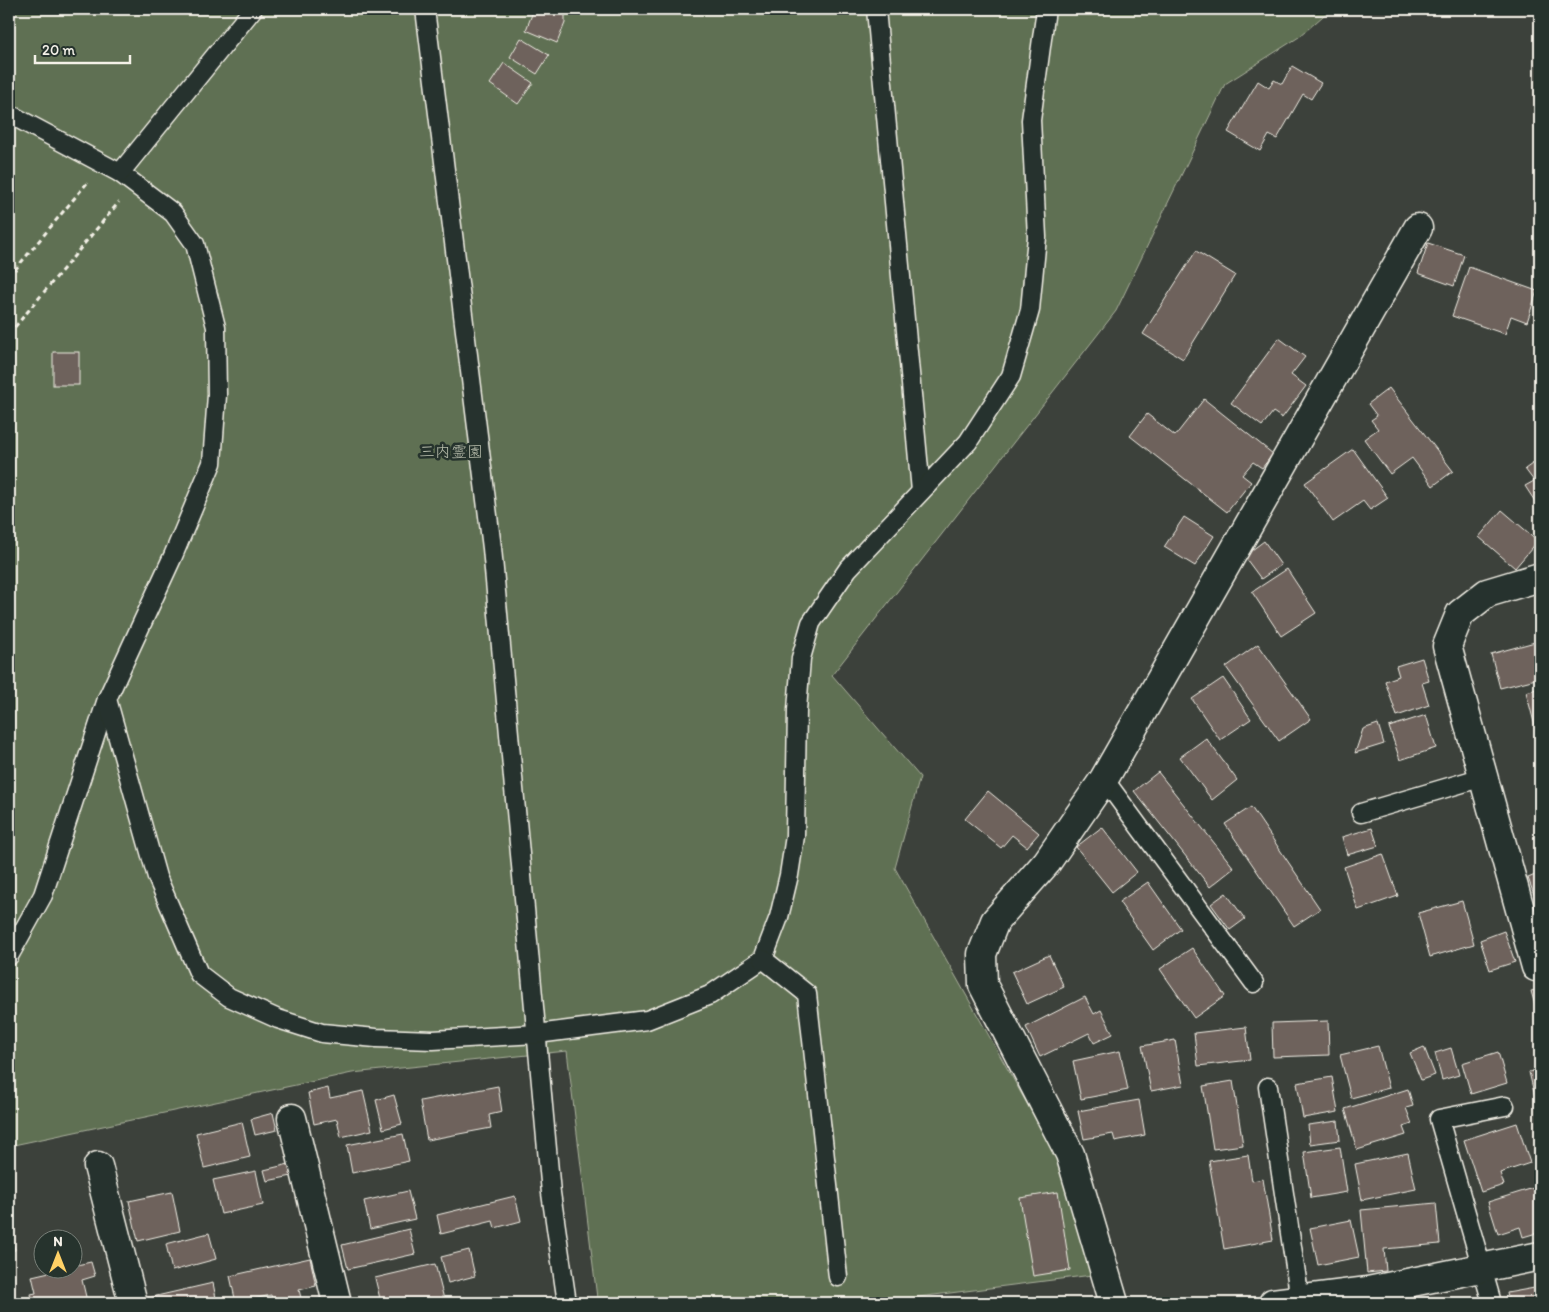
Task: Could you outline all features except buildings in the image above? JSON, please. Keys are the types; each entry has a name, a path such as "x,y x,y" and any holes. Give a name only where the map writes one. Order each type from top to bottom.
{"street":[{"path":"1114,1303 1070,1154 983,984 982,954 995,921 1047,862 1104,779 1418,228"},
{"path":"1540,577 1487,592 1460,614 1447,646 1536,967 1540,965"},
{"path":"292,1118 337,1303"},
{"path":"98,1166 133,1303"},
{"path":"1273,1303 1368,1291 1540,1256"}],"lane":[{"path":"120,173 253,9"},
{"path":"425,9 492,548 551,1193 567,1303"},
{"path":"876,9 921,491"},
{"path":"107,699 157,877 199,974 229,997 278,1019 322,1033 433,1040 537,1034 647,1020 710,995 763,959 779,917 789,875 795,836 798,710 802,658 811,623 848,569 968,442 1011,376 1030,310 1037,237 1031,120 1046,9"},
{"path":"9,116 15,117 120,173 173,213 194,244 216,326 217,395 212,463 173,556 107,699 43,895 9,956"},
{"path":"1362,813 1483,777"},
{"path":"1104,779 1254,984"},
{"path":"763,959 808,994 838,1277"},
{"path":"1268,1088 1300,1300"},
{"path":"1492,1303 1439,1119 1505,1106"}],"path":[{"path":"9,277 103,164"},
{"path":"9,334 134,184"}],"green space":[{"name":"三内霊園","path":"9,9 1331,9 1299,37 1225,84 1116,311 832,675 920,777 895,868 1063,1168 1092,1275 871,1303 602,1303 597,1298 567,1051 352,1073 9,1146"}]}
